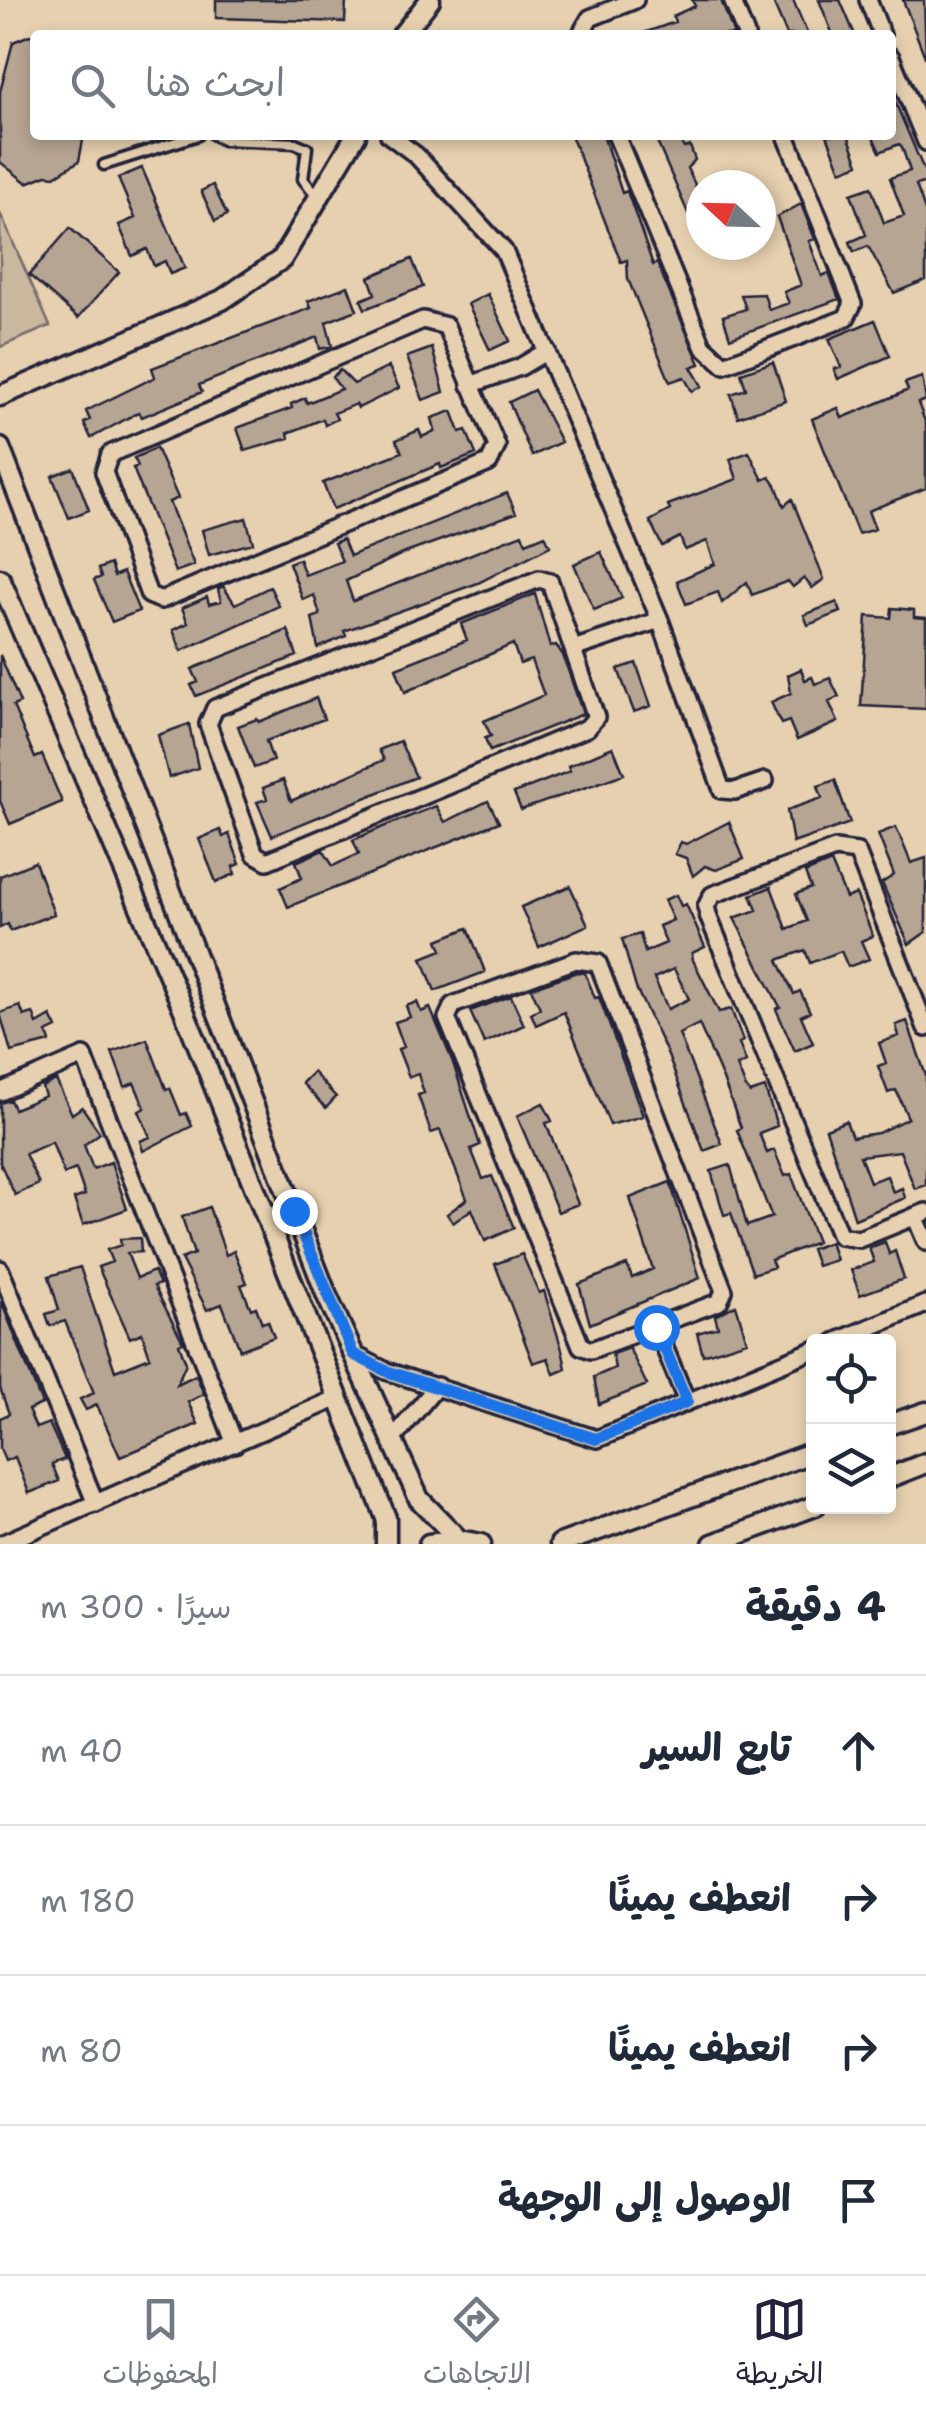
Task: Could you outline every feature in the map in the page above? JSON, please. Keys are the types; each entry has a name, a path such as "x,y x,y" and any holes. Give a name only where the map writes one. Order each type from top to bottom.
{"street":[{"path":"406,30 430,0"},
{"path":"583,30 590,18 635,0"},
{"path":"732,0 744,30"},
{"path":"868,0 880,30"},
{"path":"896,69 926,142"},
{"path":"0,396 222,300 282,259 353,140"},
{"path":"396,140 416,154 504,250 660,620 722,790 736,791 765,781"},
{"path":"618,140 703,346 724,366 846,318 852,310 853,304 788,140"},
{"path":"422,320 446,326 470,385 496,446 488,463 161,600 149,594 104,472 110,454 422,320"},
{"path":"470,385 520,367 547,351"},
{"path":"0,448 294,1211 353,1354 420,1499 460,1540"},
{"path":"539,579 550,582 576,648 596,717 586,728 267,861 255,854 208,724 215,708 539,579"},
{"path":"0,580 183,1008 386,1518 386,1544"},
{"path":"576,648 660,620"},
{"path":"926,1028 857,852 835,849 712,895 706,907 709,918 840,1236 859,1238 921,1214 926,1242"},
{"path":"576,960 598,963 722,1280 719,1302 656,1327 600,1349 581,1346 450,1029 447,1018 453,1005 576,960"},
{"path":"0,1092 84,1056 235,1444"},
{"path":"268,1223 294,1211"},
{"path":"0,1268 96,1504"},
{"path":"854,1334 926,1304"},
{"path":"656,1327 687,1402"},
{"path":"353,1354 386,1371 596,1439 806,1353"},
{"path":"392,1440 437,1386"},
{"path":"1,1544 338,1398"},
{"path":"891,1424 926,1412"},
{"path":"560,1544 806,1455"},
{"path":"896,1475 926,1463"},
{"path":"713,1544 806,1509"},
{"path":"429,1544 460,1540 481,1544"}],"lane":[{"path":"104,165 182,140"},
{"path":"223,140 307,148"},
{"path":"311,140 304,179 317,196"}],"shaded area":[{"path":"0,213 50,326 0,347"}],"building":[{"path":"216,0 346,0 345,22 216,18"},
{"path":"692,0 721,0 732,30 652,30 675,22 673,16 695,6"},
{"path":"772,0 793,0 806,30 785,30"},
{"path":"819,0 840,0 853,30 831,30"},
{"path":"903,0 924,0 926,57 925,57"},
{"path":"30,35 30,140 83,140 79,161 55,176 46,175 27,183 0,162 0,92 13,42"},
{"path":"896,104 926,175 926,182 916,185 926,213 926,280 894,293 868,246 854,252 850,242 866,235 851,194 871,187 884,223 904,216 890,178 910,171 902,147 899,144 880,152 874,140 896,140"},
{"path":"573,140 605,140 622,193 627,191 653,265 657,263 700,364 691,367 702,386 692,391 684,377 670,382 628,279 627,260 621,262"},
{"path":"656,140 680,140 684,148 690,146 695,160 687,168 686,209"},
{"path":"829,140 850,140 859,164 841,171"},
{"path":"142,168 185,268 170,274 165,261 154,266 147,249 132,256 119,225 135,218 118,178"},
{"path":"213,185 227,215 215,221 201,191"},
{"path":"801,204 815,239 809,241 822,276 829,273 839,299 730,338 723,316 746,309 741,295 764,294 769,310 789,303 784,292 801,285 777,217"},
{"path":"70,228 119,272 78,318 29,275"},
{"path":"412,259 423,287 365,309 361,300 375,294 369,277"},
{"path":"348,286 357,310 326,322 332,346 320,349 317,337 199,385 202,392 142,417 139,412 91,438 84,423 90,420 86,411 155,377 152,368 311,308 308,301"},
{"path":"488,294 510,341 490,350 468,304"},
{"path":"875,320 890,356 838,379 834,369 841,367 829,339"},
{"path":"432,348 444,392 423,400 407,357"},
{"path":"773,362 786,401 738,417 731,394 746,389 741,373"},
{"path":"389,367 399,388 358,408 356,404 334,413 337,419 325,425 323,419 288,433 289,438 245,451 237,428 292,408 291,404 305,398 307,403 341,389 332,377 340,370 354,384"},
{"path":"922,377 926,400 918,403 926,424 926,488 868,511 875,529 858,534 812,419 838,408 842,418 908,390 905,383"},
{"path":"534,390 561,442 532,456 509,402"},
{"path":"452,411 460,432 466,430 476,454 441,468 440,464 333,509 323,483 402,452 396,440 419,430 422,437 435,431 432,418"},
{"path":"156,448 178,498 169,502 194,565 175,572 133,468 138,466 134,458"},
{"path":"749,452 763,480 770,477 776,485 784,506 792,499 824,579 812,588 804,578 793,587 788,581 752,595 747,582 722,603 718,592 686,604 677,581 715,564 707,541 685,550 680,537 662,546 650,521 670,510 668,505 737,479 730,459"},
{"path":"73,468 89,510 69,518 52,476"},
{"path":"507,493 516,513 400,555 346,581 353,601 522,534 526,543 545,535 550,546 478,583 344,631 346,636 318,648 312,618 320,615 314,595 303,600 289,563 299,559 305,575 342,561 334,543 343,539 350,556"},
{"path":"246,518 253,543 209,555 202,530"},
{"path":"601,552 622,598 594,610 574,564"},
{"path":"110,564 114,576 123,572 139,611 112,622 94,580 101,577 98,569"},
{"path":"223,586 235,604 270,587 279,606 181,651 173,630 188,623 182,608 207,597 209,604 221,601 218,589"},
{"path":"535,594 550,647 556,645 563,655 583,714 490,751 485,738 491,736 484,721 544,695 531,660 520,664 513,644 405,692 396,668 467,640 461,624"},
{"path":"837,602 841,612 808,625 804,615"},
{"path":"892,608 914,610 914,617 926,618 926,709 861,706 867,616 891,618"},
{"path":"288,630 297,656 196,696 191,685 198,682 192,669"},
{"path":"0,655 20,703 13,706 35,758 42,755 62,802 10,824 0,801"},
{"path":"636,663 651,706 634,712 618,669"},
{"path":"801,669 805,680 812,677 815,684 830,678 839,697 829,702 838,722 797,740 789,721 781,724 771,702 791,693 788,675"},
{"path":"316,698 324,719 266,741 273,761 254,768 238,726 257,719 259,722"},
{"path":"189,724 198,768 169,778 158,735"},
{"path":"400,741 416,777 272,836 257,802 267,799 263,788 283,780 291,801 384,760 379,750"},
{"path":"613,747 624,774 521,810 514,793 570,771 568,766"},
{"path":"835,780 850,823 793,843 787,810 822,798 818,786"},
{"path":"488,801 499,822 288,907 280,888 302,878 296,862 323,850 333,866 359,854 353,840 383,827 436,806 445,822"},
{"path":"729,822 744,859 716,870 705,866 693,876 686,858 675,854 681,842 686,844"},
{"path":"896,827 911,863 926,858 926,932 909,944 882,883 894,875 878,834"},
{"path":"220,830 223,837 229,834 240,864 233,867 235,874 216,882 199,839"},
{"path":"35,862 54,914 10,931 8,924 0,928 0,876"},
{"path":"831,862 846,898 856,894 873,936 861,941 869,959 848,967 841,951 810,963 805,950 778,960 794,994 800,991 810,1012 801,1016 813,1043 795,1051 776,1009 780,1007 734,918 757,910 751,895 771,887 787,929 807,921 796,894 811,888 805,873"},
{"path":"570,886 588,925 539,947 521,907"},
{"path":"676,895 681,906 686,904 705,947 692,953 693,960 719,1012 731,1009 743,1041 739,1043 746,1062 737,1066 745,1086 750,1093 765,1088 777,1126 759,1133 767,1153 774,1150 785,1176 791,1174 817,1242 771,1260 774,1267 753,1274 731,1213 724,1215 711,1171 730,1165 747,1226 772,1217 737,1130 741,1128 723,1079 699,1024 679,1034 722,1144 704,1151 667,1053 636,988 622,939 640,934 645,952 666,943 659,926 673,920 664,900","holes":["674,969 689,999 668,1009 654,978"]},
{"path":"468,928 485,972 435,991 422,958 442,950 438,940"},
{"path":"577,972 585,973 595,998 599,997 643,1116 610,1125 564,1012 536,1025 531,1013 540,1008 531,988"},
{"path":"511,996 524,1025 484,1043 470,1011"},
{"path":"417,1002 421,1012 430,1008 480,1145 471,1149 483,1179 492,1176 514,1228 485,1241 472,1209 453,1223 447,1214 467,1199 440,1130 431,1133 418,1095 424,1093 418,1074 409,1077 398,1049 404,1047 395,1022 410,1017 406,1006"},
{"path":"20,1006 24,1016 33,1013 37,1024 51,1016 57,1028 47,1033 50,1042 11,1052 0,1013"},
{"path":"907,1021 926,1076 926,1185 915,1189 900,1151 860,1156 870,1182 887,1176 893,1192 902,1188 905,1198 855,1219 826,1129 846,1121 852,1137 878,1133 908,1118 896,1090 888,1093 878,1066 886,1063 879,1043 899,1036 896,1025"},
{"path":"147,1039 166,1089 170,1088 181,1115 186,1113 192,1126 143,1151 140,1141 150,1137 139,1111 145,1108 134,1083 125,1087 112,1052"},
{"path":"313,1072 336,1097 326,1108 302,1083"},
{"path":"56,1080 72,1114 82,1107 100,1133 84,1145 93,1169 111,1162 127,1209 83,1225 74,1199 85,1195 76,1169 64,1174 52,1142 25,1154 39,1184 15,1195 0,1163 0,1103 10,1100 14,1109 45,1096 42,1087"},
{"path":"543,1103 552,1121 546,1123 578,1204 558,1212 517,1116"},
{"path":"670,1182 700,1278 590,1324 579,1284 627,1265 632,1278 653,1269 630,1198"},
{"path":"209,1207 226,1255 234,1251 247,1283 241,1285 251,1309 256,1307 262,1323 268,1321 274,1337 240,1350 222,1304 207,1310 181,1259 194,1254 182,1217"},
{"path":"140,1238 141,1252 127,1253 137,1278 154,1271 160,1284 154,1286 183,1342 179,1344 186,1363 177,1384 196,1375 204,1394 188,1402 198,1424 120,1457 97,1405 86,1410 80,1399 94,1393 65,1321 50,1326 46,1314 59,1310 49,1276 80,1267 115,1371 150,1357 142,1333 130,1338 98,1267 112,1262 107,1250 121,1245 120,1239"},
{"path":"830,1242 836,1260 817,1266 811,1249"},
{"path":"885,1242 889,1254 895,1251 904,1279 860,1295 851,1270 874,1262 869,1248"},
{"path":"522,1254 539,1293 544,1291 563,1353 566,1369 554,1374 548,1358 533,1363 495,1264"},
{"path":"1,1301 42,1404 28,1410 36,1428 49,1423 65,1459 52,1464 59,1481 29,1493 15,1457 5,1461 0,1449 0,1418 9,1414 0,1388"},
{"path":"736,1305 747,1341 703,1355 697,1333 718,1327 715,1316"},
{"path":"629,1348 647,1385 599,1404 594,1377 615,1368 612,1354"}],"route":[{"path":"294,1211 353,1354 386,1371 452,1389 596,1439 687,1402 656,1327"}]}
